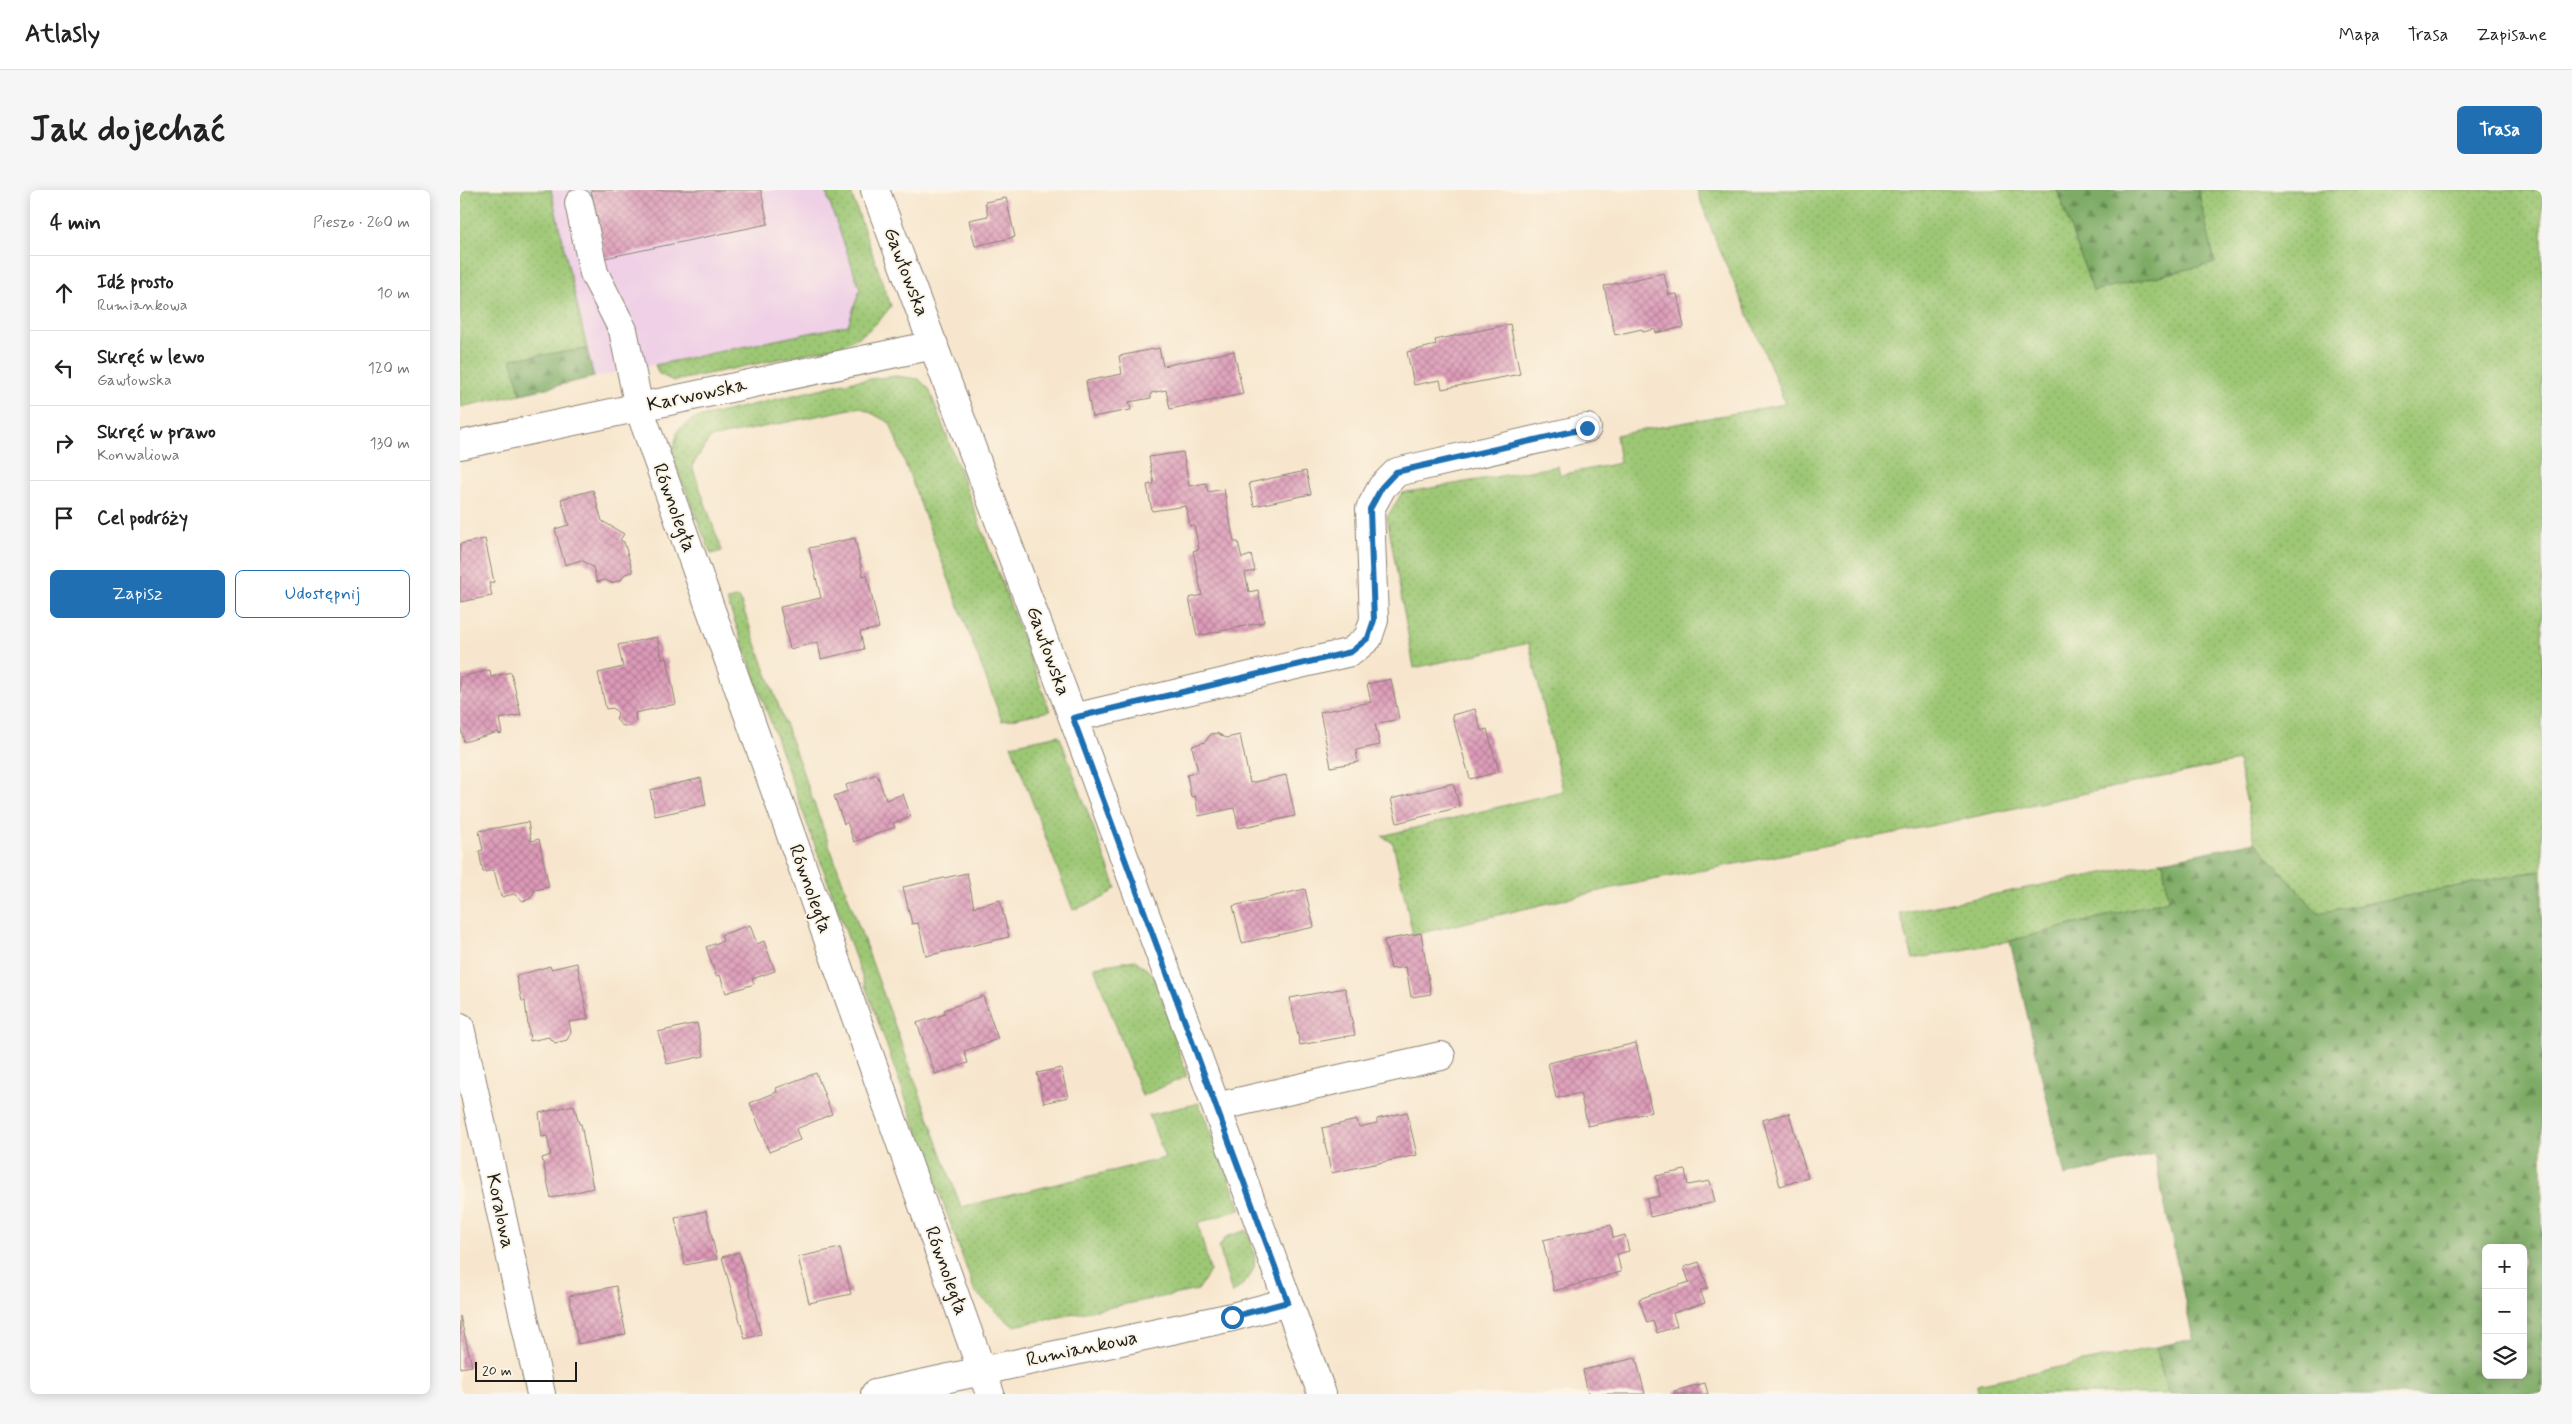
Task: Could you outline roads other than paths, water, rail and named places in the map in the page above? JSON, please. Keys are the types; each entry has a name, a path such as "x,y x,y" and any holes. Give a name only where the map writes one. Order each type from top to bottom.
{"street":[{"name":"Gawłowska","path":"875,190 1073,718 1322,1394"},
{"name":"Równoległa","path":"579,204 594,273 623,330 639,408 986,1382"},
{"name":"Karwowska","path":"460,445 934,345"},
{"path":"1073,718 1351,652 1368,638 1374,620 1370,509 1382,487 1396,472 1587,428"},
{"name":"Koralowa","path":"460,1027 541,1394"},
{"path":"1216,1107 1441,1056"},
{"name":"Rumiankowa","path":"875,1394 986,1382 1288,1302"}]}
